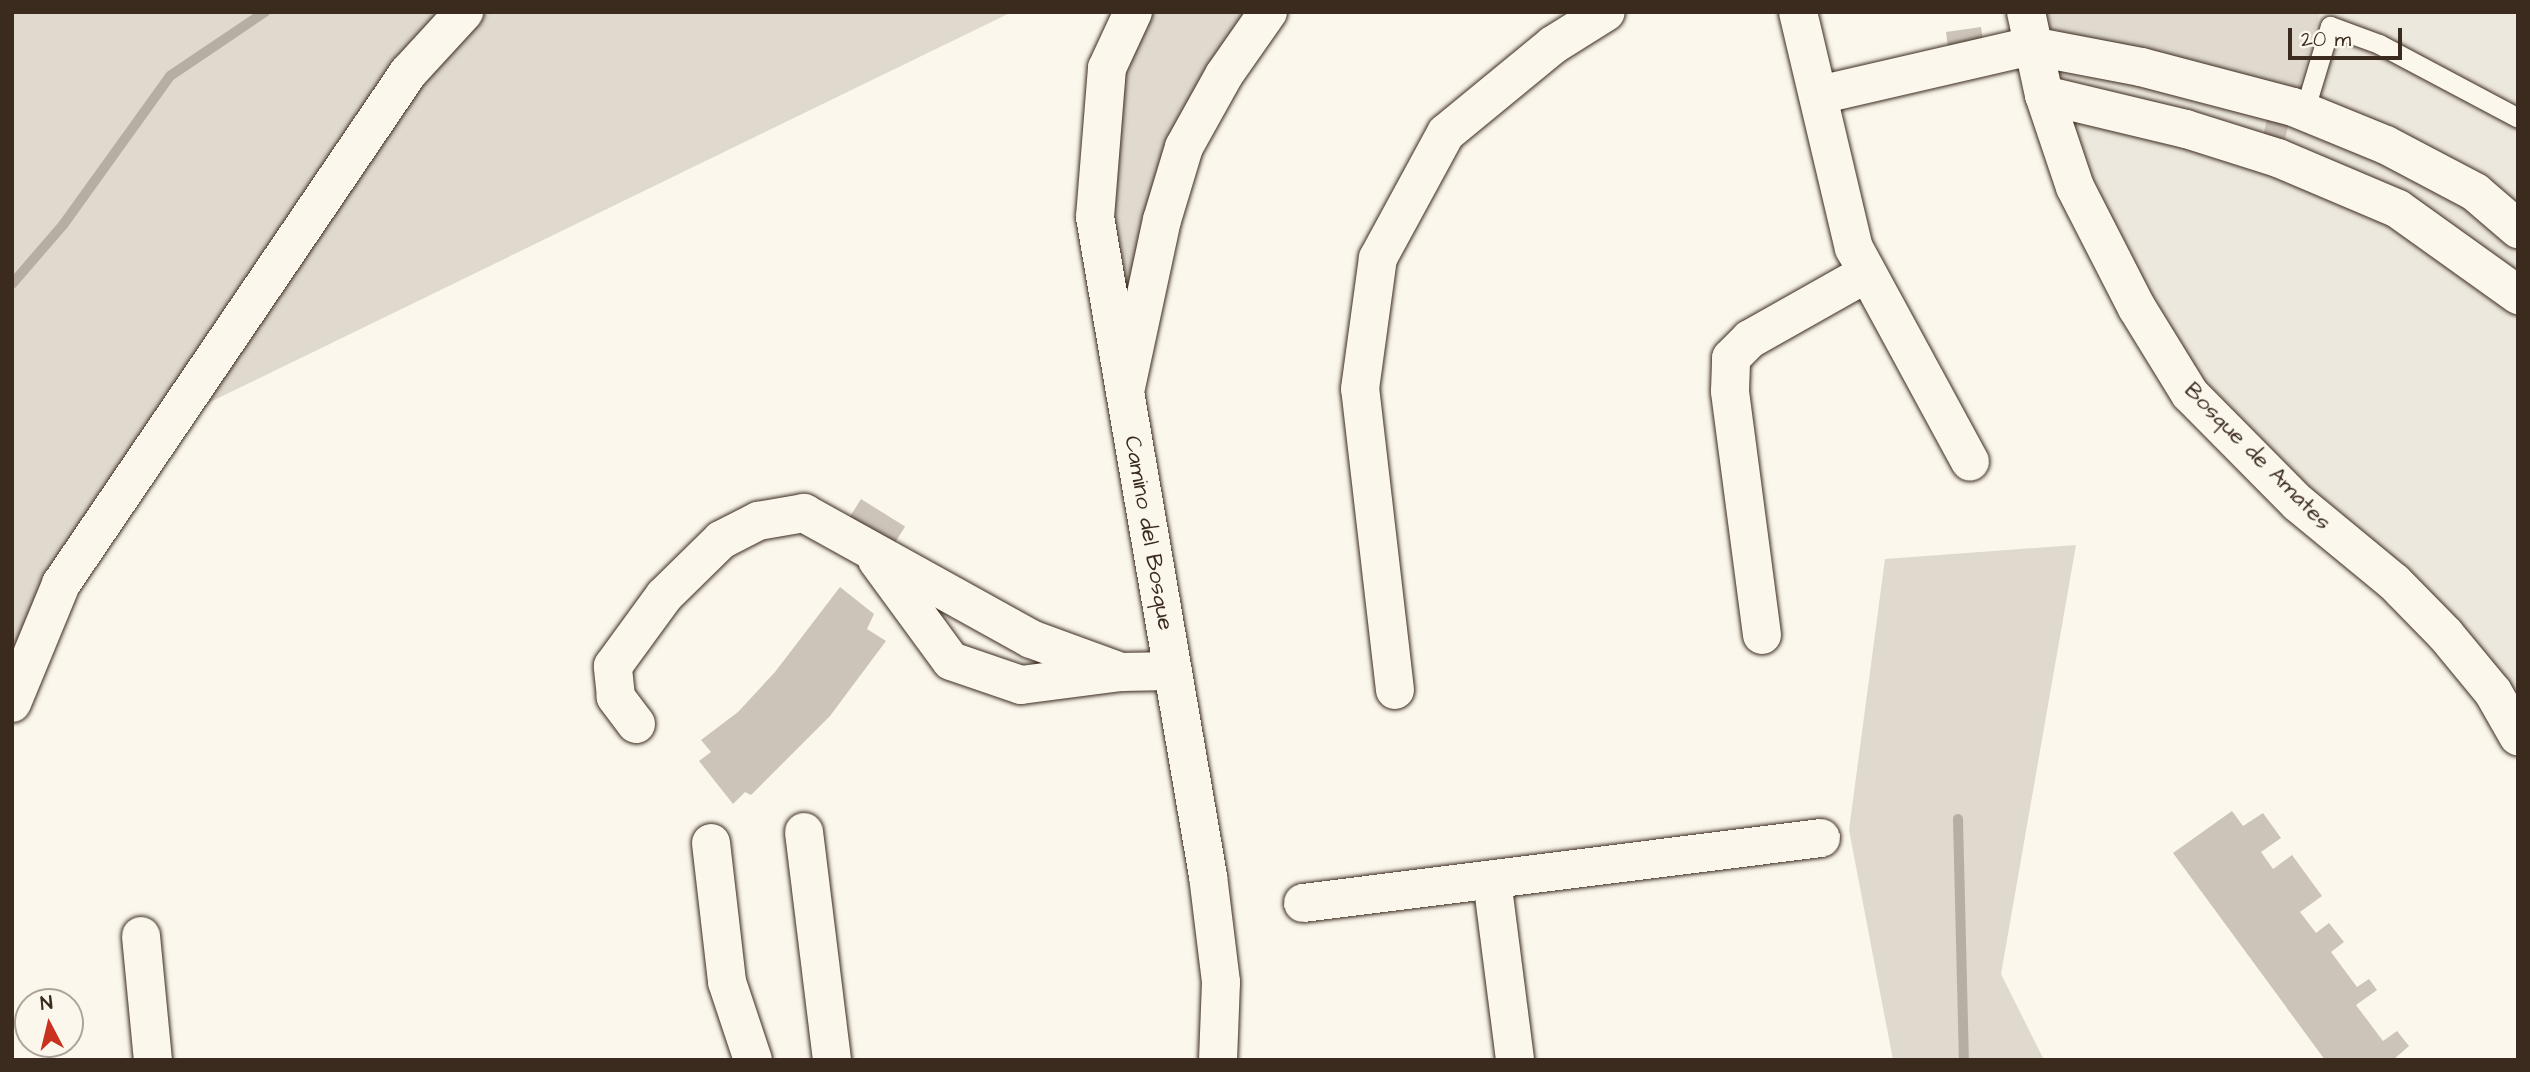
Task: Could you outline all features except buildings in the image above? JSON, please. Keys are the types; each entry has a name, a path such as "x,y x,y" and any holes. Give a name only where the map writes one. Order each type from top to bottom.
{"street":[{"path":"12,703 61,584 408,73 464,12"},
{"name":"Camino del Bosque","path":"1133,12 1107,68 1095,217 1172,671 1219,969 1218,1060"},
{"path":"1125,392 1162,220 1184,147 1268,12"},
{"path":"1395,690 1360,389 1378,258 1446,133 1553,45 1606,12"},
{"path":"1798,12 1854,248 1970,462"},
{"path":"1819,95 2029,29 2141,67 2316,116 2386,145 2475,192 2518,229"},
{"name":"Bosque de Amates","path":"2029,29 2044,95 2075,187 2137,308 2190,394 2298,503 2394,582 2445,634 2493,692 2518,736"},
{"path":"2044,95 2186,129 2310,172 2398,209 2518,295"},
{"path":"2310,172 2316,116"},
{"path":"1762,635 1730,391 1731,358 1749,339 1867,273"},
{"path":"636,724 616,698 613,666 664,596 720,540 758,521 803,513 1031,639 1121,671"},
{"path":"870,551 951,662 1021,685 1121,671 1172,671"},
{"path":"804,832 832,1060"},
{"path":"1303,903 1821,838"},
{"path":"711,843 727,982 753,1060"},
{"path":"1492,880 1515,1060"},
{"path":"141,936 153,1060"}],"lane":[{"path":"2316,116 2330,26 2379,44 2518,118"}],"shaded area":[{"path":"12,12 1012,12 171,421 12,703"},
{"path":"1133,12 1268,12 1224,75 1125,392 1095,217"},
{"path":"2026,12 2320,12 2293,107 2031,46"},
{"path":"2320,12 2518,12 2518,736 2190,394 2031,46 2293,106"},
{"path":"2076,545 2001,974 2044,1060 1893,1060 1849,830 1885,559"}],"waterway":[{"path":"12,284 63,225 170,76 265,12"},
{"path":"1958,819 1964,1060"}]}
